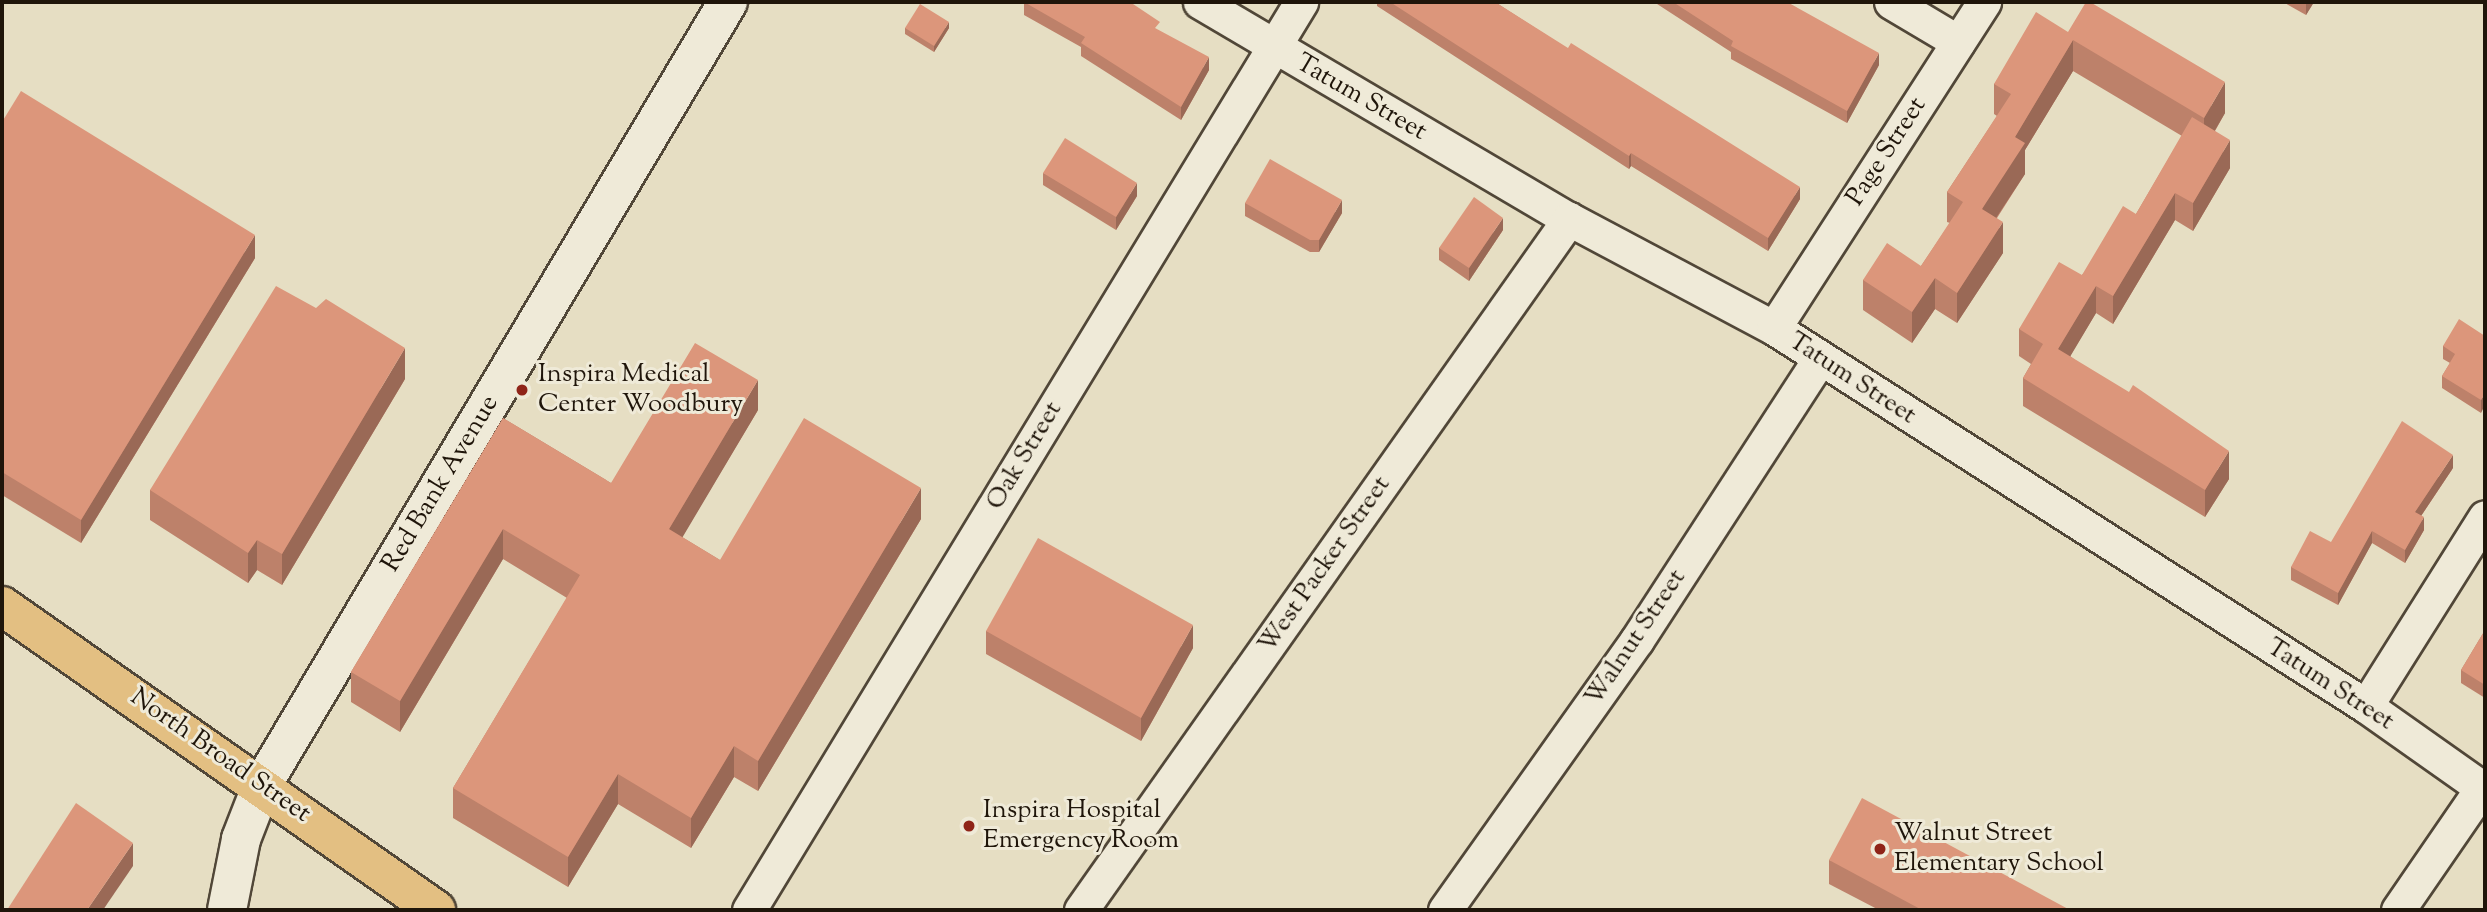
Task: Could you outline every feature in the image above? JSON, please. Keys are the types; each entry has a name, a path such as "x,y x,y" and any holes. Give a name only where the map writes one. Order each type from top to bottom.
{"main road":[{"name":"North Broad Street","path":"2,606 262,785 436,910"}],"street":[{"name":"Red Bank Avenue","path":"228,910 242,839 262,785 728,2"},
{"name":"Tatum Street","path":"1200,2 1569,219 1774,328 1819,360 2366,706 2484,789"},
{"name":"Oak Street","path":"749,910 1301,2"},
{"path":"1891,2 1958,42"},
{"name":"Page Street","path":"1774,328 1984,2"},
{"name":"West Packer Street","path":"1081,910 1569,219"},
{"name":"Walnut Street","path":"1445,910 1637,640 1819,360"},
{"path":"2366,706 2485,517"},
{"path":"2399,910 2484,789"}],"building":[{"path":"1024,2 1130,2 1160,22 1155,28 1209,57 1181,107 1081,43 1085,37"},
{"path":"1390,2 1495,2 1568,48 1571,43 1800,187 1768,238 1631,153 1629,156"},
{"path":"1673,2 1787,2 1879,53 1847,111 1731,46 1733,41"},
{"path":"2086,2 2225,82 2204,118 2073,40 2015,137 2025,143 1982,209 2003,222 1957,293 1935,278 1912,312 1863,280 1887,243 1921,266 1963,202 1947,192 2011,94 1994,84 2036,12 2068,32"},
{"path":"920,4 949,22 934,46 905,28"},
{"path":"21,91 255,235 81,520 2,472 2,122"},
{"path":"2192,117 2230,140 2193,203 2175,193 2113,296 2096,286 2058,349 2129,392 2133,385 2229,451 2205,490 2023,378 2043,344 2019,329 2059,262 2082,275 2123,206 2136,214"},
{"path":"1065,138 1137,183 1116,217 1043,173"},
{"path":"1270,159 1342,200 1319,240 1310,240 1245,203"},
{"path":"1474,197 1503,218 1469,268 1439,248"},
{"path":"276,286 316,308 326,299 405,348 282,554 257,540 248,553 150,490"},
{"path":"2459,319 2485,336 2485,393 2481,400 2442,376 2455,354 2443,346"},
{"path":"695,343 758,380 669,529 720,560 804,418 921,488 758,761 734,746 691,818 618,774 568,857 453,788 580,575 503,529 400,701 351,672 503,418 611,483"},
{"path":"2402,421 2453,455 2415,512 2424,517 2405,550 2372,531 2338,593 2291,567 2310,531 2331,542"},
{"path":"1038,538 1193,625 1141,718 986,631"},
{"path":"2485,630 2485,685 2461,670"},
{"path":"1862,798 2070,910 1922,910 1829,860"},
{"path":"76,803 133,843 87,910 7,910"}],"place":[{"name":"Inspira Medical Center Woodbury","path":"522,390"},
{"name":"Inspira Hospital Emergency Room","path":"969,826"},
{"name":"Walnut Street Elementary School","path":"1880,849"}]}
